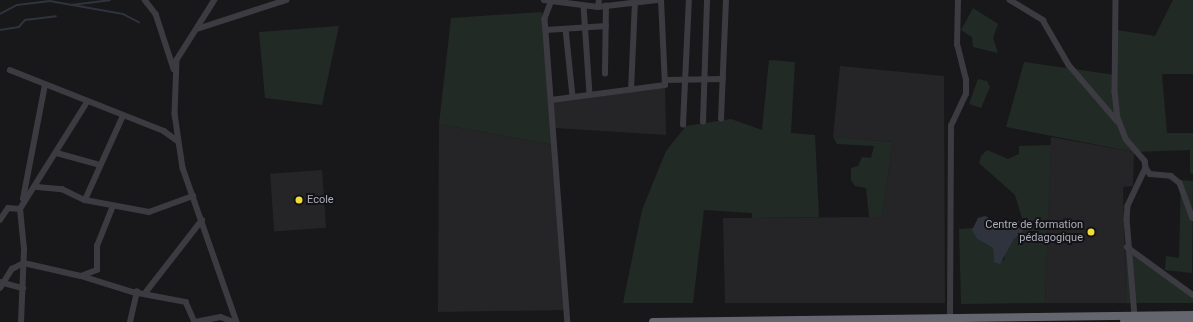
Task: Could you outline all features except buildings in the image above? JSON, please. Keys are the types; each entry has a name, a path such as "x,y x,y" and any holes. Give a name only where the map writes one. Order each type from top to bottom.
{"highway":[{"path":"1124,322 1193,315"},
{"path":"653,322 950,318 1193,321"}],"street":[{"path":"145,0 156,14 172,54 178,141 193,196 237,322"},
{"path":"174,71 184,48 215,0"},
{"path":"197,30 286,0"},
{"path":"544,0 551,3 598,7 657,0"},
{"path":"598,7 599,0"},
{"path":"551,100 665,85 661,0"},
{"path":"683,125 689,0"},
{"path":"703,122 707,0"},
{"path":"721,119 726,0"},
{"path":"950,318 951,126 966,94 966,80 957,45 958,0"},
{"path":"1010,0 1044,20 1069,65 1091,92 1105,102 1121,126"},
{"path":"1116,0 1115,91 1121,126 1126,139 1145,161 1146,168 1150,174 1171,176 1180,183 1193,218"},
{"path":"551,3 545,19 568,322"},
{"path":"631,90 634,3"},
{"path":"584,6 590,95"},
{"path":"605,74 606,6"},
{"path":"546,30 606,26"},
{"path":"566,29 573,98"},
{"path":"10,70 86,102 164,131 178,141"},
{"path":"665,80 723,78"},
{"path":"21,322 24,263 20,209 24,199 45,85"},
{"path":"24,199 37,187 86,102"},
{"path":"85,200 123,116"},
{"path":"57,153 100,165"},
{"path":"1134,320 1127,247 1128,206 1146,168"},
{"path":"37,187 62,189 85,200 113,206 158,212 193,196"},
{"path":"81,276 98,268 97,246 113,206"},
{"path":"0,220 8,208 20,209"},
{"path":"146,292 202,220"},
{"path":"1127,247 1193,295"},
{"path":"23,288 1,284 12,269 24,263 81,276 137,292 146,292 186,302 195,322 221,317 234,322"},
{"path":"130,322 137,292"}],"shaded area":[{"path":"1173,0 1193,0 1193,74 1162,74 1167,133 1193,133 1193,174 1190,173 1190,150 1134,152 1006,127 1024,62 1116,75 1117,30 1155,36"},
{"path":"973,8 998,24 993,38 998,53 973,47 972,37 961,30"},
{"path":"542,12 553,145 439,124 451,18"},
{"path":"339,26 322,105 265,98 259,32"},
{"path":"769,60 795,62 791,133 815,135 819,217 752,218 752,213 704,210 693,303 623,303 642,210 666,151 686,126 731,119 762,130"},
{"path":"840,66 944,76 945,303 725,303 723,218 882,217 893,142 833,137"},
{"path":"978,79 987,81 990,87 981,108 969,104"},
{"path":"665,88 666,135 555,128 553,102"},
{"path":"439,124 553,145 565,310 438,312"},
{"path":"833,137 893,142 882,217 869,217 866,188 855,186 851,180 851,168 858,166 862,157 871,158 874,146 837,144"},
{"path":"1051,137 1134,152 1133,186 1123,187 1126,303 1045,303"},
{"path":"1051,145 1045,303 961,304 959,229 973,228 977,239 993,248 994,262 1004,260 1006,251 1023,221 1015,195 979,163 981,156 987,150 1008,159 1019,154 1019,146"},
{"path":"322,170 326,228 274,231 270,174"},
{"path":"1181,180 1193,181 1192,273 1165,270 1166,256 1179,258"},
{"path":"985,216 997,222 1023,221 1023,231 1014,239 1000,264 994,262 993,248 977,239 972,230 978,218"},
{"path":"1125,247 1193,295 1193,303 1126,303"}],"waterway":[{"path":"71,5 110,0"},
{"path":"0,14 17,5 50,1 123,14 139,22"},
{"path":"0,30 19,27 25,20 56,16"}],"place":[{"name":"Ecole","path":"299,200"},
{"name":"Centre de formation pédagogique","path":"1091,232"}]}
